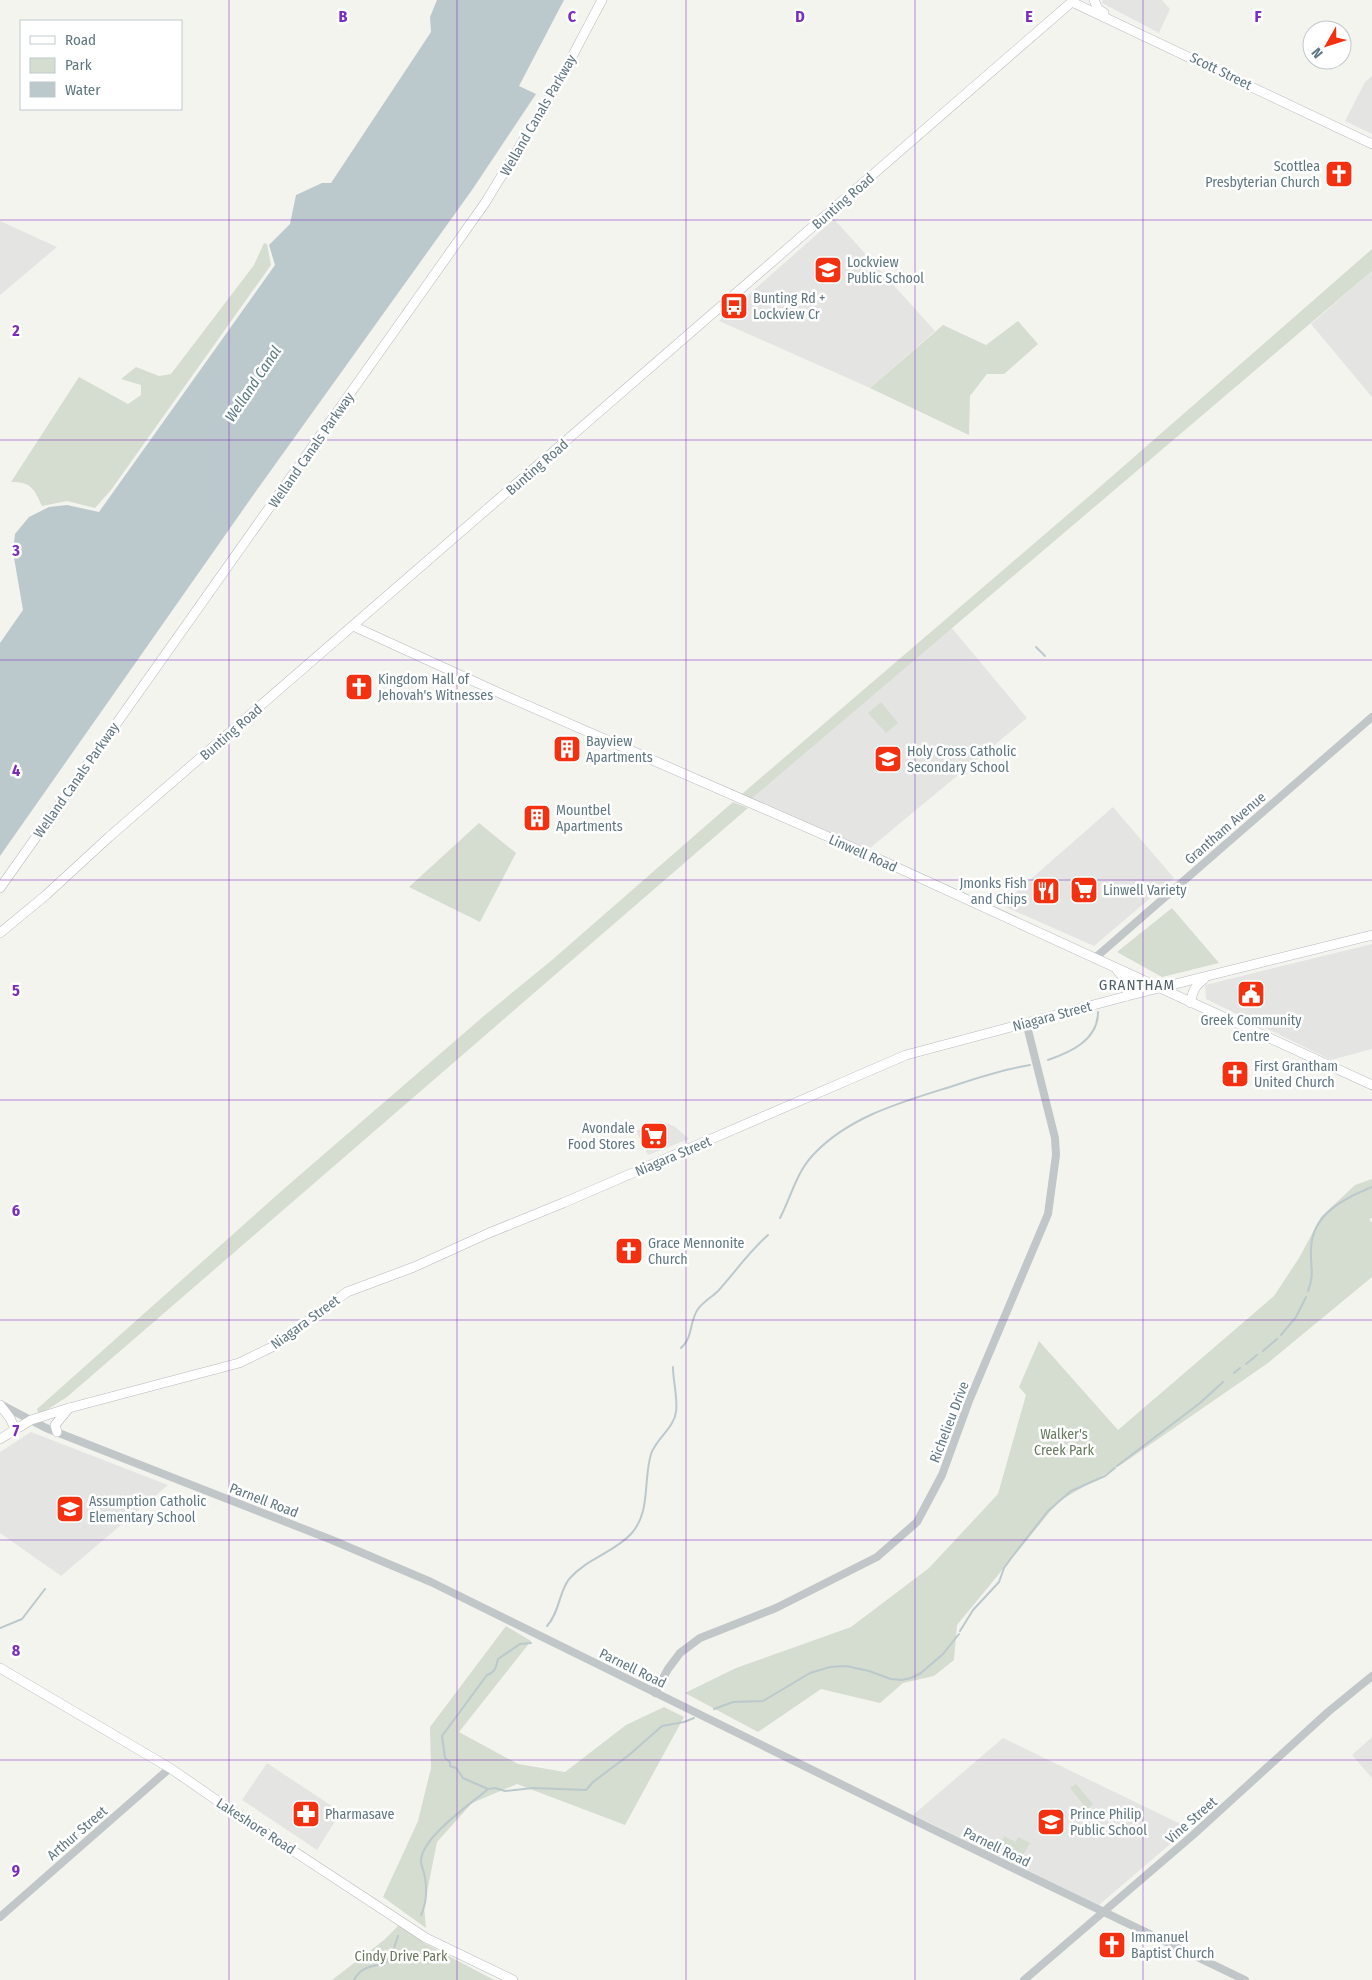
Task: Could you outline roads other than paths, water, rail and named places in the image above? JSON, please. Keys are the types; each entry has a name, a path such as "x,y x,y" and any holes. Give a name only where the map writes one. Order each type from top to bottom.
{"main road":[{"name":"Welland Canals Parkway","path":"0,888 485,203 557,86 602,0"},
{"path":"1094,0 1098,9 1119,23"},
{"name":"Scott Street","path":"1072,1 1372,144"},
{"name":"Bunting Road","path":"0,933 46,895 109,836 1072,1"},
{"name":"Linwell Road","path":"353,626 506,696 872,856 1372,1085"},
{"name":"Niagara Street","path":"0,1439 31,1420 69,1408 239,1364 272,1347 347,1292 414,1267 489,1233 906,1056 1026,1022 1372,935"},
{"path":"1111,966 1129,984 1127,996"},
{"path":"1191,1002 1195,986 1208,976"},
{"path":"0,1404 15,1429"},
{"path":"57,1432 55,1426 69,1408"},
{"name":"Lakeshore Road","path":"0,1668 170,1768 426,1938 514,1980"}],"street":[{"name":"Grantham Avenue","path":"1095,958 1372,717"},
{"name":"Richelieu Drive","path":"655,1693 668,1669 680,1653 700,1638 776,1608 877,1556 917,1522 942,1475 969,1401 1048,1214 1056,1154 1055,1138 1026,1022"},
{"name":"Parnell Road","path":"0,1404 57,1432 332,1540 431,1582 1102,1912 1245,1980"},
{"name":"Vine Street","path":"1024,1980 1193,1835 1328,1712 1372,1676"},
{"name":"Arthur Street","path":"0,1917 170,1768"}],"water":[{"name":"Welland Canal","path":"437,0 564,0 519,86 536,94 472,190 254,494 0,856 0,643 23,610 13,552 15,534 29,517 49,507 67,505 99,512 275,265 269,245 290,224 296,195 322,183 331,183 431,32 430,17"}],"waterway":[{"path":"1036,647 1045,656"},
{"path":"1048,1060 1082,1044 1093,1030 1097,1022 1098,1012"},
{"path":"780,1218 798,1177 807,1162 828,1141 844,1129 861,1119 899,1104 983,1076 1030,1065"},
{"path":"1308,1291 1312,1275 1311,1249 1317,1226 1331,1209 1350,1197 1372,1187"},
{"path":"681,1348 687,1340 698,1309 718,1291 748,1255 768,1235"},
{"path":"1281,1335 1296,1317 1306,1297"},
{"path":"1263,1351 1277,1339"},
{"path":"1246,1364 1257,1355"},
{"path":"547,1626 555,1614 566,1583 570,1578 585,1565 624,1541 637,1525 644,1506 651,1454 675,1418 676,1401 673,1367"},
{"path":"1234,1373 1240,1368"},
{"path":"1117,1466 1200,1403 1223,1382"},
{"path":"960,1631 973,1610 999,1582 1004,1568 1048,1511 1071,1491 1105,1476 1115,1468"},
{"path":"0,1628 22,1619 45,1589"},
{"path":"714,1709 733,1702 763,1701 810,1673 830,1667 846,1666 869,1671 891,1679 902,1680 911,1678 921,1673 943,1654 959,1634"},
{"path":"531,1643 520,1644 498,1659 496,1667 487,1675 442,1736 445,1758 450,1762 450,1766 456,1768 463,1778 488,1789 495,1788 505,1791 533,1788 586,1790 593,1782 629,1755 662,1726 694,1718"},
{"path":"421,1915 426,1894 425,1878 421,1863 423,1853 437,1832 488,1789"},
{"path":"354,1980 361,1971 388,1961 398,1936"}],"place":[{"name":"Scottlea Presbyterian Church","path":"1339,174"},
{"name":"Lockview Public School","path":"828,270"},
{"name":"Bunting Rd + Lockview Cr","path":"734,306"},
{"name":"Kingdom Hall of Jehovah's Witnesses","path":"359,687"},
{"name":"Bayview Apartments","path":"567,749"},
{"name":"Holy Cross Catholic Secondary School","path":"888,759"},
{"name":"Mountbel Apartments","path":"537,818"},
{"name":"Linwell Variety","path":"1084,890"},
{"name":"Jmonks Fish and Chips","path":"1046,891"},
{"name":"Greek Community Centre","path":"1251,994"},
{"name":"First Grantham United Church","path":"1235,1074"},
{"name":"Avondale Food Stores","path":"654,1136"},
{"name":"Grace Mennonite Church","path":"629,1251"},
{"name":"Assumption Catholic Elementary School","path":"70,1509"},
{"name":"Pharmasave","path":"306,1814"},
{"name":"Prince Philip Public School","path":"1051,1822"},
{"name":"Immanuel Baptist Church","path":"1112,1945"}],"district":[{"name":"GRANTHAM","path":"1137,985"}],"park label":[{"name":"Walker's Creek Park","path":"1064,1442"},
{"name":"Cindy Drive Park","path":"401,1956"}]}
